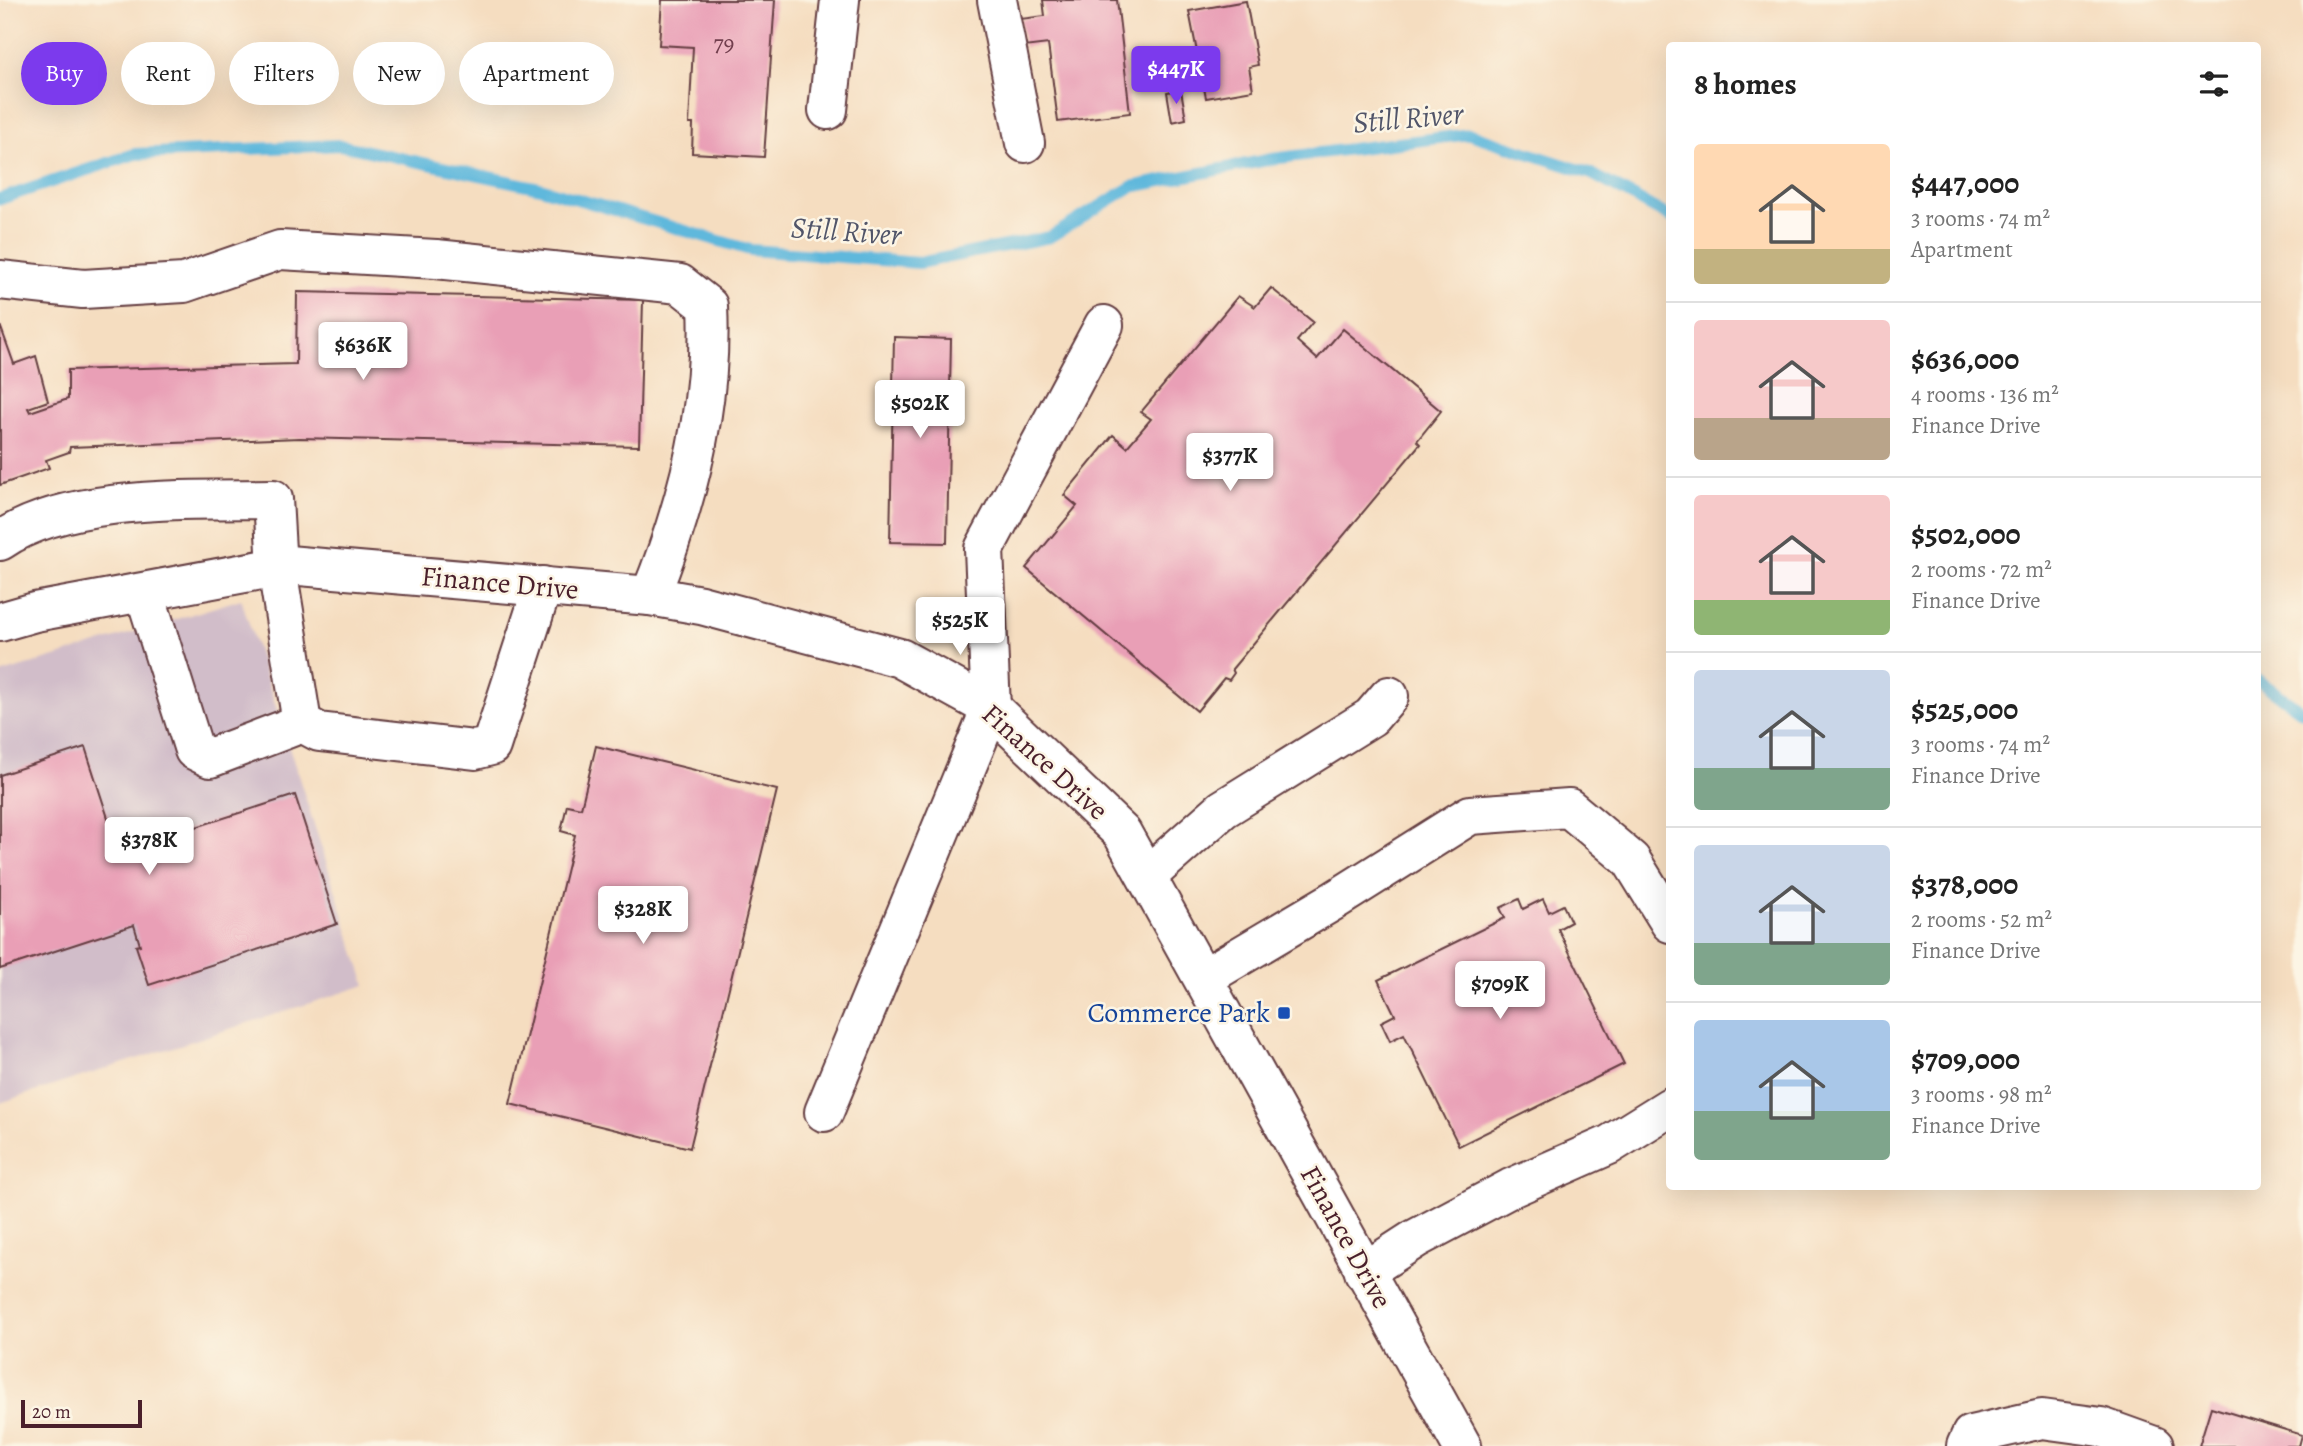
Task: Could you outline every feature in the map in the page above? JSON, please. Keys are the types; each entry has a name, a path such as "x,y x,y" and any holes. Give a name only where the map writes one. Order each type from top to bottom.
{"street":[{"path":"828,110 840,0"},
{"path":"998,0 1025,143"},
{"path":"0,280 83,289 184,283 280,250 436,259 680,284 708,306 710,337 688,491 650,596"},
{"path":"824,1112 991,708 984,549 1104,325"},
{"path":"0,541 21,526 142,501 273,499 277,568 302,723"},
{"name":"Finance Drive","path":"17,617 288,565 543,586 650,596 701,605 900,658 991,708 1074,783 1122,833 1205,977 1364,1272 1462,1446"},
{"path":"302,723 319,733 475,750 491,746 543,586"},
{"path":"145,594 194,750 210,758 302,723"},
{"path":"1147,876 1223,809 1371,717 1389,696"},
{"path":"1205,977 1335,901 1470,815 1569,808 1631,860 1666,917"},
{"path":"1364,1272 1426,1233 1511,1188 1609,1145 1666,1109"},
{"path":"1966,1446 1970,1435 2042,1419 2101,1427 2154,1446"}],"shaded area":[{"path":"241,599 366,985 0,1103 0,674"}],"building":[{"path":"662,0 775,0 764,157 692,153 693,124 689,124 693,47 659,45"},
{"path":"1043,0 1117,0 1130,113 1058,122 1048,44 1024,47 1020,19 1045,16"},
{"path":"1246,1 1258,65 1249,67 1253,90 1206,98 1189,11"},
{"path":"1181,90 1186,119 1172,122 1167,92"},
{"path":"1271,288 1313,322 1297,341 1317,359 1343,329 1441,411 1417,441 1420,444 1232,669 1234,673 1229,680 1224,678 1197,711 1026,568 1077,506 1064,495 1113,435 1127,447 1151,419 1141,412 1238,296 1255,307"},
{"path":"297,292 643,300 639,446 300,438 70,447 69,452 46,460 49,468 0,485 0,325 14,364 36,356 48,401 28,408 30,412 68,399 68,370 296,364"},
{"path":"894,337 951,339 947,543 890,542"},
{"path":"596,746 777,790 690,1148 510,1104 575,835 561,831 567,805 581,808"},
{"path":"85,747 119,852 295,795 337,924 149,985 136,946 140,945 134,925 0,969 0,775"},
{"path":"1519,899 1523,909 1543,899 1549,912 1563,905 1571,922 1558,929 1624,1064 1459,1146 1404,1034 1390,1041 1381,1022 1395,1015 1378,980 1505,918 1500,908"},
{"path":"2211,1407 2302,1435 2299,1446 2199,1446"}],"waterway":[{"name":"Still River","path":"0,199 135,154 340,145 540,188 750,250 919,263 1050,237 1131,187 1272,159 1470,134 1592,174 1666,215"},
{"name":"Still River","path":"2261,682 2303,712"}],"place":[{"name":"Commerce Park","path":"1284,1013"}]}
